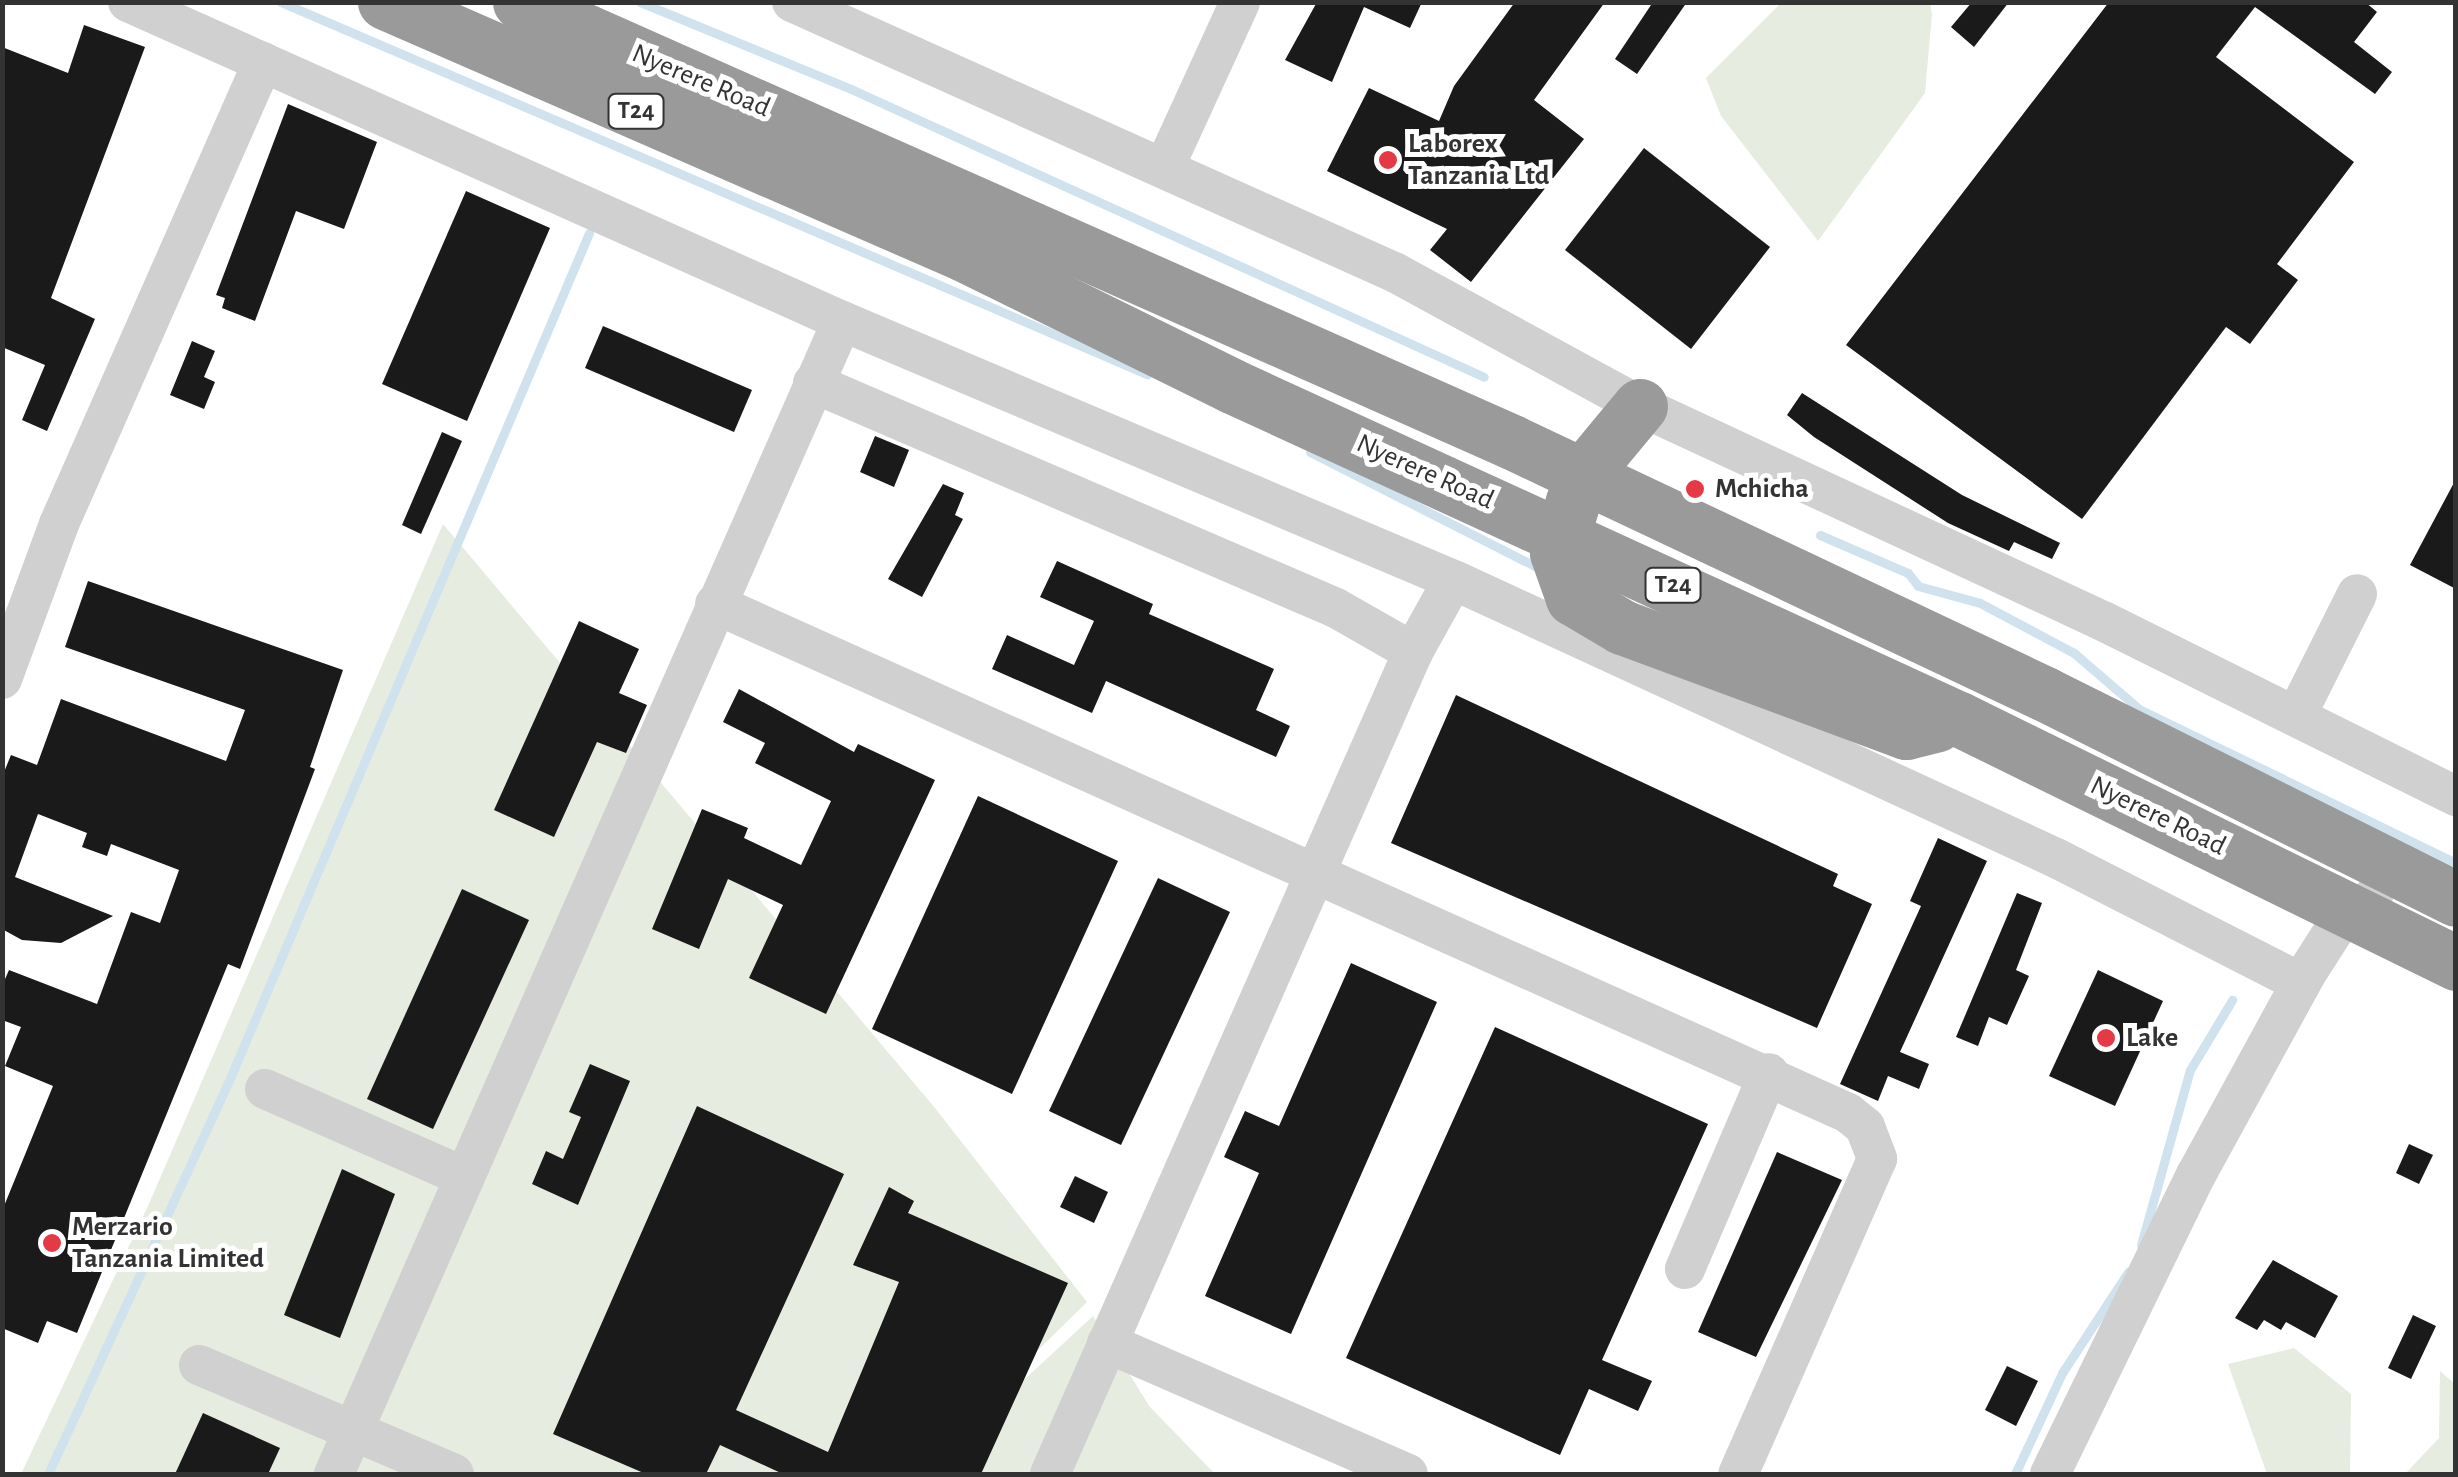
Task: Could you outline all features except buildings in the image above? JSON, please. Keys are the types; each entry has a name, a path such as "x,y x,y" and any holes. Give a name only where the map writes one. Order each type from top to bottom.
{"highway":[{"name":"Nyerere Road","path":"385,2 918,233 1232,386 1959,719 2456,962"},
{"name":"Nyerere Road","path":"520,2 1586,478 2044,694 2442,892"},
{"path":"1562,534 1586,478 1640,406"}],"street":[{"path":"128,2 842,320 1454,580 2056,858 2300,984"},
{"path":"792,2 1396,272 1640,406 2297,714 2456,796"},
{"path":"1165,166 1240,2"},
{"path":"2,678 59,524 263,62"},
{"path":"334,1474 842,320"},
{"path":"813,383 1336,608 1413,652"},
{"path":"1050,1474 1413,652 1454,580"},
{"path":"2297,714 2358,594"},
{"path":"715,604 1848,1112 1865,1128 1876,1159 1738,1474"},
{"path":"2050,1474 2196,1175 2300,984 2353,912 2382,890 2442,892"},
{"path":"1686,1269 1768,1073"},
{"path":"265,1089 462,1176"},
{"path":"1107,1343 1408,1474"},
{"path":"199,1364 454,1474"}],"shaded area":[{"path":"1782,2 1930,3 1932,14 1925,93 1818,241 1721,116 1706,78"},
{"path":"443,524 935,1108 1087,1302 912,1474 21,1474 148,1206"},
{"path":"1093,1316 1150,1407 1215,1474 922,1474"},
{"path":"2294,1348 2351,1394 2350,1474 2267,1474 2228,1364"},
{"path":"2440,1371 2455,1384 2455,1474 2405,1474 2439,1438"}],"waterway":[{"path":"281,2 1147,374"},
{"path":"640,2 851,89 1484,377"},
{"path":"48,1474 231,1076 589,233"},
{"path":"1310,452 1535,566"},
{"path":"1820,535 1908,573 1918,586 1980,603 2074,653 2139,709 2456,863"},
{"path":"2141,1245 2190,1070 2232,1000"},
{"path":"2015,1474 2062,1373 2128,1272"}],"place":[{"name":"Laborex Tanzania Ltd","path":"1388,160"},
{"name":"Mchicha","path":"1695,489"},
{"name":"Lake","path":"2106,1038"},
{"name":"Merzario Tanzania Limited","path":"52,1243"}]}
